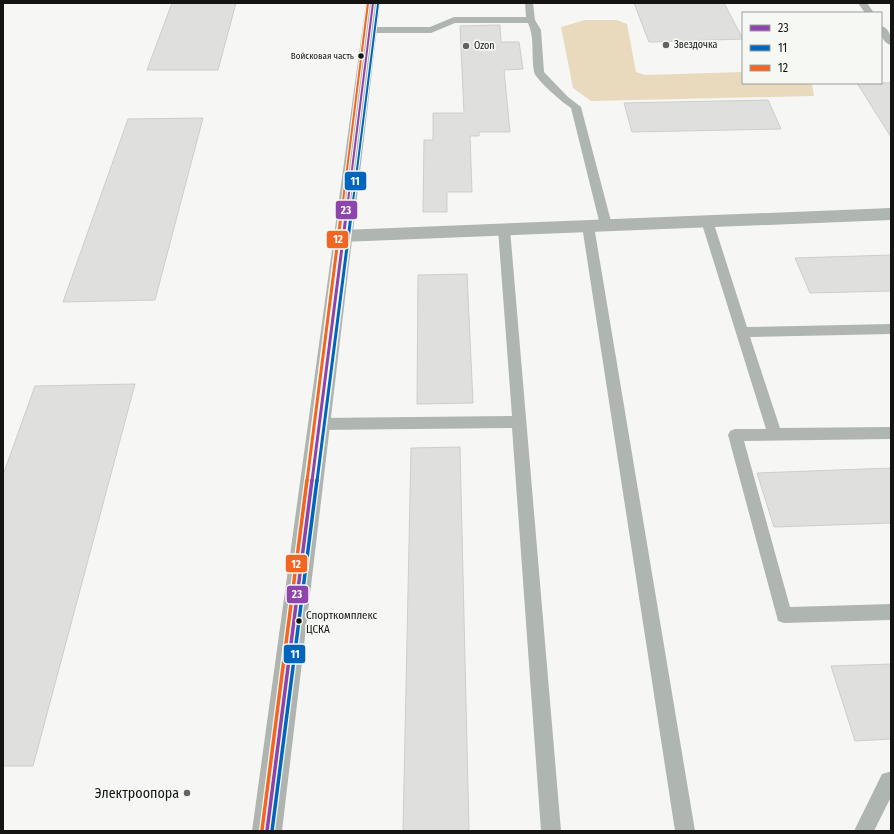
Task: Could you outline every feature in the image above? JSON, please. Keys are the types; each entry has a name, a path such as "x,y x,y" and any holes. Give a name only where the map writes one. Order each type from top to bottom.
{"street":[{"path":"267,831 373,3"},
{"path":"342,236 891,214"}],"lane":[{"path":"529,3 531,20 536,30 539,73 564,99 576,107 606,225"},
{"path":"862,3 869,12"},
{"path":"370,30 431,30 454,20 531,20"},
{"path":"882,30 891,42"},
{"path":"707,221 775,434"},
{"path":"588,226 685,831"},
{"path":"504,229 551,831"},
{"path":"742,332 891,329"},
{"path":"318,424 519,422"},
{"path":"891,433 735,435 784,615 891,612"},
{"path":"864,831 889,781 891,781"}],"shaded area":[{"path":"585,20 617,20 627,24 636,72 645,75 742,72 742,84 812,84 814,96 591,101 573,88 561,27"}],"building":[{"path":"172,3 236,3 218,70 147,70"},
{"path":"634,3 724,3 742,37 742,39 649,42"},
{"path":"500,25 501,42 519,42 523,69 504,70 510,132 479,132 479,136 470,136 472,192 447,192 447,212 423,212 424,140 433,140 433,113 464,113 460,26"},
{"path":"891,83 891,137 858,84"},
{"path":"768,100 781,129 632,132 624,103"},
{"path":"203,118 155,300 63,302 128,119"},
{"path":"891,255 891,291 810,293 795,258"},
{"path":"467,274 473,403 417,404 418,275"},
{"path":"135,384 33,766 3,766 3,475 35,386"},
{"path":"460,447 469,831 403,831 411,448"},
{"path":"891,468 891,523 774,527 757,473"},
{"path":"891,664 891,739 855,741 831,666"}],"transit line":[{"name":"12","path":"262,830 368,3"},
{"name":"23","path":"267,831 373,3"},
{"name":"11","path":"272,831 378,4"}],"place":[{"name":"Звездочка","path":"666,45"},
{"name":"Ozon","path":"466,46"},
{"name":"Войсковая часть","path":"361,56"},
{"name":"Спорткомплекс ЦСКА","path":"299,621"},
{"name":"Электроопора","path":"187,793"}]}
